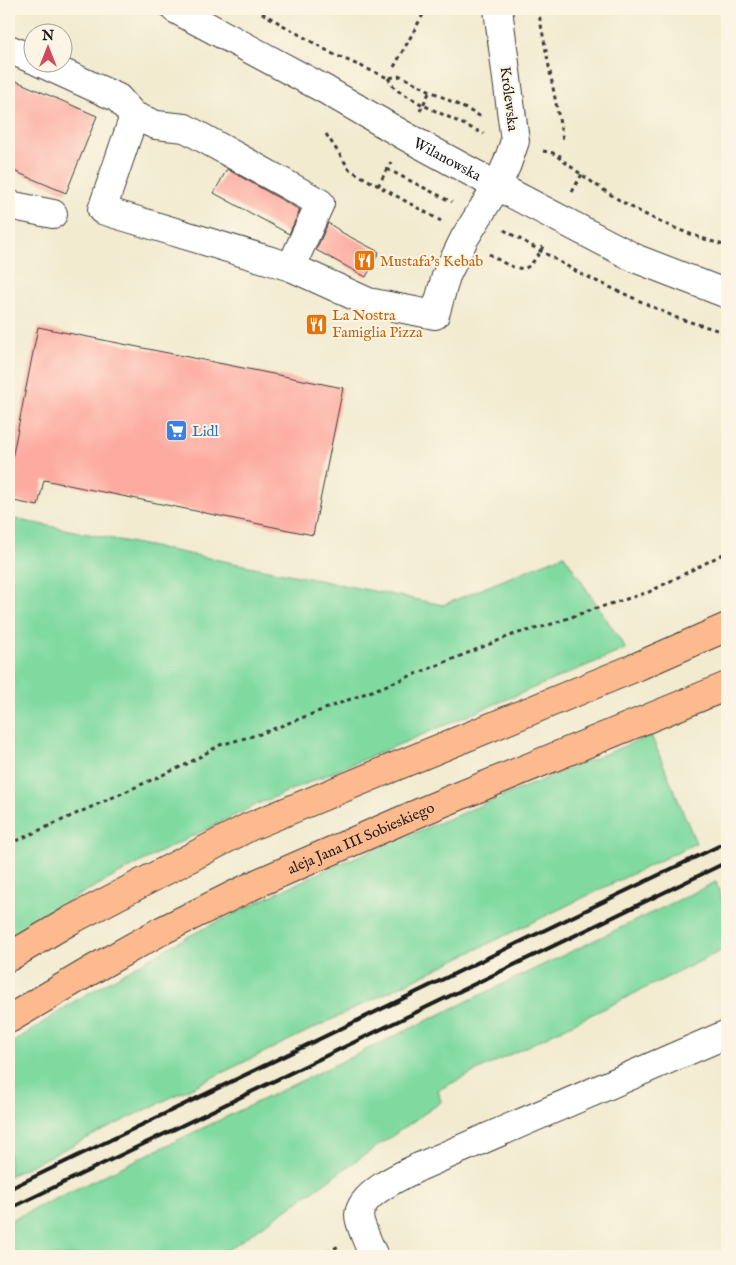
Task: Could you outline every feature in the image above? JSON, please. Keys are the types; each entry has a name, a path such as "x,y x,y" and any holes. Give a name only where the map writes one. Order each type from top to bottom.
{"main road":[{"path":"9,957 71,920 249,827 634,668 727,627"},
{"name":"aleja Jana III Sobieskiego","path":"9,1019 97,966 161,931 260,882 430,808 727,686"}],"street":[{"name":"Wilanowska","path":"176,9 497,186 637,259 727,294"},
{"name":"Królewska","path":"291,267 368,302 435,315 446,276 464,239 497,186 515,141 498,9"},
{"path":"9,49 22,55"},
{"path":"61,72 118,98 134,116 156,125 185,128 320,203 291,267 102,210 134,116"},
{"path":"9,205 53,214"},
{"path":"374,1256 359,1216 364,1203 384,1184 419,1167 727,1034"}],"path":[{"path":"254,9 334,54 388,78 401,76 486,119"},
{"path":"394,67 426,9"},
{"path":"538,9 563,140"},
{"path":"388,78 395,89 423,105 488,136"},
{"path":"423,105 430,91"},
{"path":"326,134 350,170 451,227 464,239 505,264 522,269 530,266 540,251"},
{"path":"543,151 560,158 636,210 707,240 727,246"},
{"path":"560,158 561,152"},
{"path":"378,186 387,168 478,215 581,274 677,318 727,333"},
{"path":"9,844 187,764 220,745 260,734 515,634 546,626 649,592 727,552"}],"green space":[{"path":"9,518 443,605 564,555 626,649 260,803 162,851 79,895 9,937"},
{"path":"651,735 696,843 9,1176 9,1045 75,1001 185,938 260,901 327,869"},
{"path":"716,882 727,916 727,948 438,1090 441,1102 219,1256 9,1256 9,1221"}],"building":[{"path":"9,78 97,116 66,193 9,169"},
{"path":"227,169 300,210 289,234 214,193"},
{"path":"328,223 339,231 379,252 366,277 316,250"},
{"name":"Lidl","path":"38,327 343,388 313,535 44,480 38,506 9,500 9,474"}],"railway":[{"path":"9,1189 727,842"},
{"path":"9,1209 727,862"}],"place":[{"name":"Mustafa's Kebab","path":"364,261"},
{"name":"La Nostra Famiglia Pizza","path":"316,324"},
{"name":"Lidl","path":"176,431"}]}
